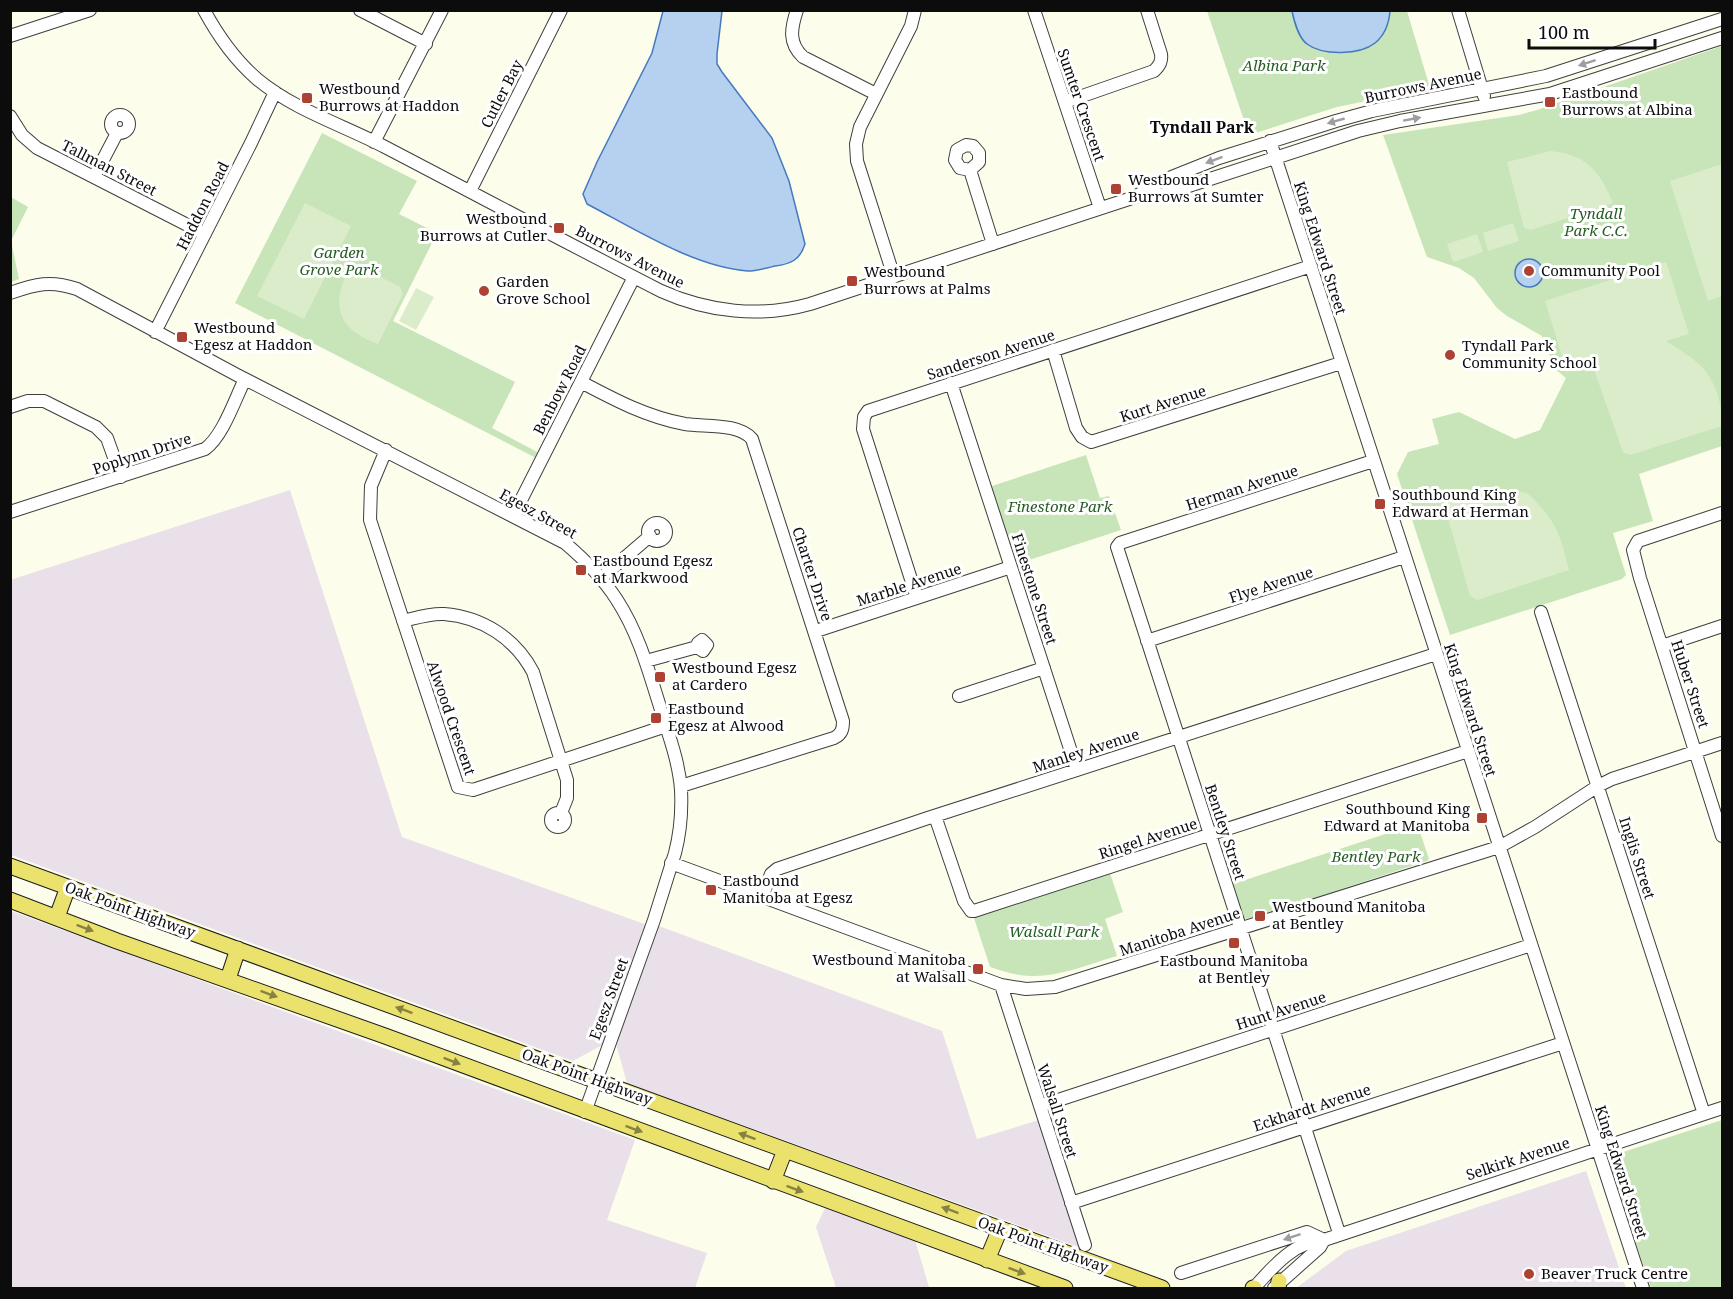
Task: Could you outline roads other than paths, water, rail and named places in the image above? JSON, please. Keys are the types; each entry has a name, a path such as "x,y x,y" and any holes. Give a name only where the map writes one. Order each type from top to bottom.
{"main road":[{"name":"Oak Point Highway","path":"10,866 1162,1288"},
{"path":"57,917 68,887"},
{"path":"10,900 1065,1288"},
{"path":"228,979 238,949"},
{"path":"773,1181 785,1150"},
{"path":"987,1260 1000,1229"}],"street":[{"name":"Burrows Avenue","path":"204,10 220,39 238,62 274,92 679,299 699,305 744,312 770,312 797,308 1100,208 1135,197 1164,194 1358,131 1550,94 1722,38"},
{"path":"360,10 426,44"},
{"path":"374,142 442,10"},
{"name":"Cutler Bay","path":"470,191 561,10"},
{"path":"797,10 791,33 798,52 803,57 876,94"},
{"path":"894,277 856,153 860,128 911,26 915,10"},
{"name":"Sumter Crescent","path":"1034,10 1100,208"},
{"path":"1065,102 1158,67 1162,59 1147,10"},
{"path":"1458,10 1487,105"},
{"path":"10,36 86,11"},
{"name":"Burrows Avenue","path":"1135,197 1159,182 1270,141 1372,111 1546,76 1722,19"},
{"name":"Haddon Road","path":"155,332 251,143 274,92"},
{"name":"Tallman Street","path":"10,116 28,143 205,234"},
{"path":"94,177 117,133"},
{"name":"King Edward Street","path":"1270,141 1643,1288"},
{"path":"970,170 993,244"},
{"name":"Sanderson Avenue","path":"917,598 862,423 864,417 874,408 1311,266"},
{"name":"Benbow Road","path":"513,516 634,277"},
{"name":"Egesz Street","path":"10,292 45,283 77,288 155,332 565,543 601,578 618,601 646,661 676,758 681,786 678,842 654,920 585,1112"},
{"name":"Kurt Avenue","path":"1053,350 1076,428 1082,437 1091,442 1341,363"},
{"name":"Poplynn Drive","path":"10,512 200,452 212,444 245,379"},
{"name":"Charter Drive","path":"581,382 620,404 663,420 741,430 753,439 843,721 840,735 681,786"},
{"name":"Finestone Street","path":"951,383 1077,770"},
{"path":"10,407 28,401 44,401 96,427 107,438 121,477"},
{"name":"Alwood Crescent","path":"386,450 371,486 370,520 458,787 473,790 666,726"},
{"name":"Herman Avenue","path":"1120,543 1373,461"},
{"name":"Huber Street","path":"1722,513 1638,541 1633,550 1722,836"},
{"path":"601,578 650,536"},
{"name":"Bentley Street","path":"1120,543 1117,547 1339,1233"},
{"name":"Flye Avenue","path":"1147,641 1404,556"},
{"name":"Marble Avenue","path":"816,631 1011,567"},
{"name":"Inglis Street","path":"1541,612 1704,1114"},
{"path":"402,621 442,614 480,623 507,639 526,660 533,672 562,761 568,790 561,813"},
{"path":"1662,646 1722,626"},
{"path":"646,661 697,647"},
{"name":"Manley Avenue","path":"762,897 771,874 777,869 1436,654"},
{"path":"959,696 1044,668"},
{"name":"Manitoba Avenue","path":"671,863 1001,985 1026,989 1055,987 1499,847 1612,779 1722,742"},
{"name":"Ringel Avenue","path":"934,816 964,901 971,911 974,911 1468,751"},
{"name":"Hunt Avenue","path":"1040,1106 1531,945"},
{"name":"Walsall Street","path":"1001,985 1085,1245"},
{"name":"Eckhardt Avenue","path":"1071,1203 1563,1042"},
{"name":"Selkirk Avenue","path":"1254,1288 1276,1282 1320,1247 1324,1240 1339,1233 1722,1108"},
{"path":"1181,1273 1307,1232 1324,1240"},
{"path":"1261,1247 1274,1255 1276,1282"}],"water":[{"path":"1292,10 1390,11 1386,28 1375,43 1351,52 1332,52 1314,48 1304,41 1299,34"},
{"path":"663,11 722,11 717,64 772,138 789,181 805,244 798,257 786,264 748,271 707,262 665,245 587,204 583,194 652,53"},
{"name":"Community Pool","path":"1529,259 1539,263 1543,273 1539,283 1529,287 1519,283 1515,273 1519,263"}],"place":[{"name":"Westbound Burrows at Haddon","path":"307,98"},
{"name":"Eastbound Burrows at Albina","path":"1550,102"},
{"name":"Westbound Burrows at Sumter","path":"1116,189"},
{"name":"Westbound Burrows at Cutler","path":"559,228"},
{"name":"Community Pool","path":"1529,271"},
{"name":"Westbound Burrows at Palms","path":"852,281"},
{"name":"Garden Grove School","path":"484,291"},
{"name":"Westbound Egesz at Haddon","path":"182,337"},
{"name":"Tyndall Park Community School","path":"1450,355"},
{"name":"Southbound King Edward at Herman","path":"1380,504"},
{"name":"Eastbound Egesz at Markwood","path":"581,570"},
{"name":"Westbound Egesz at Cardero","path":"660,677"},
{"name":"Eastbound Egesz at Alwood","path":"656,718"},
{"name":"Southbound King Edward at Manitoba","path":"1482,818"},
{"name":"Eastbound Manitoba at Egesz","path":"711,890"},
{"name":"Westbound Manitoba at Bentley","path":"1260,916"},
{"name":"Eastbound Manitoba at Bentley","path":"1234,943"},
{"name":"Westbound Manitoba at Walsall","path":"978,969"},
{"name":"Beaver Truck Centre","path":"1529,1274"}],"district":[{"name":"Tyndall Park","path":"1202,127"}],"park label":[{"name":"Albina Park","path":"1284,66"},
{"name":"Tyndall Park C.C.","path":"1596,222"},
{"name":"Garden Grove Park","path":"339,262"},
{"name":"Finestone Park","path":"1060,507"},
{"name":"Bentley Park","path":"1376,857"},
{"name":"Walsall Park","path":"1054,932"}]}
